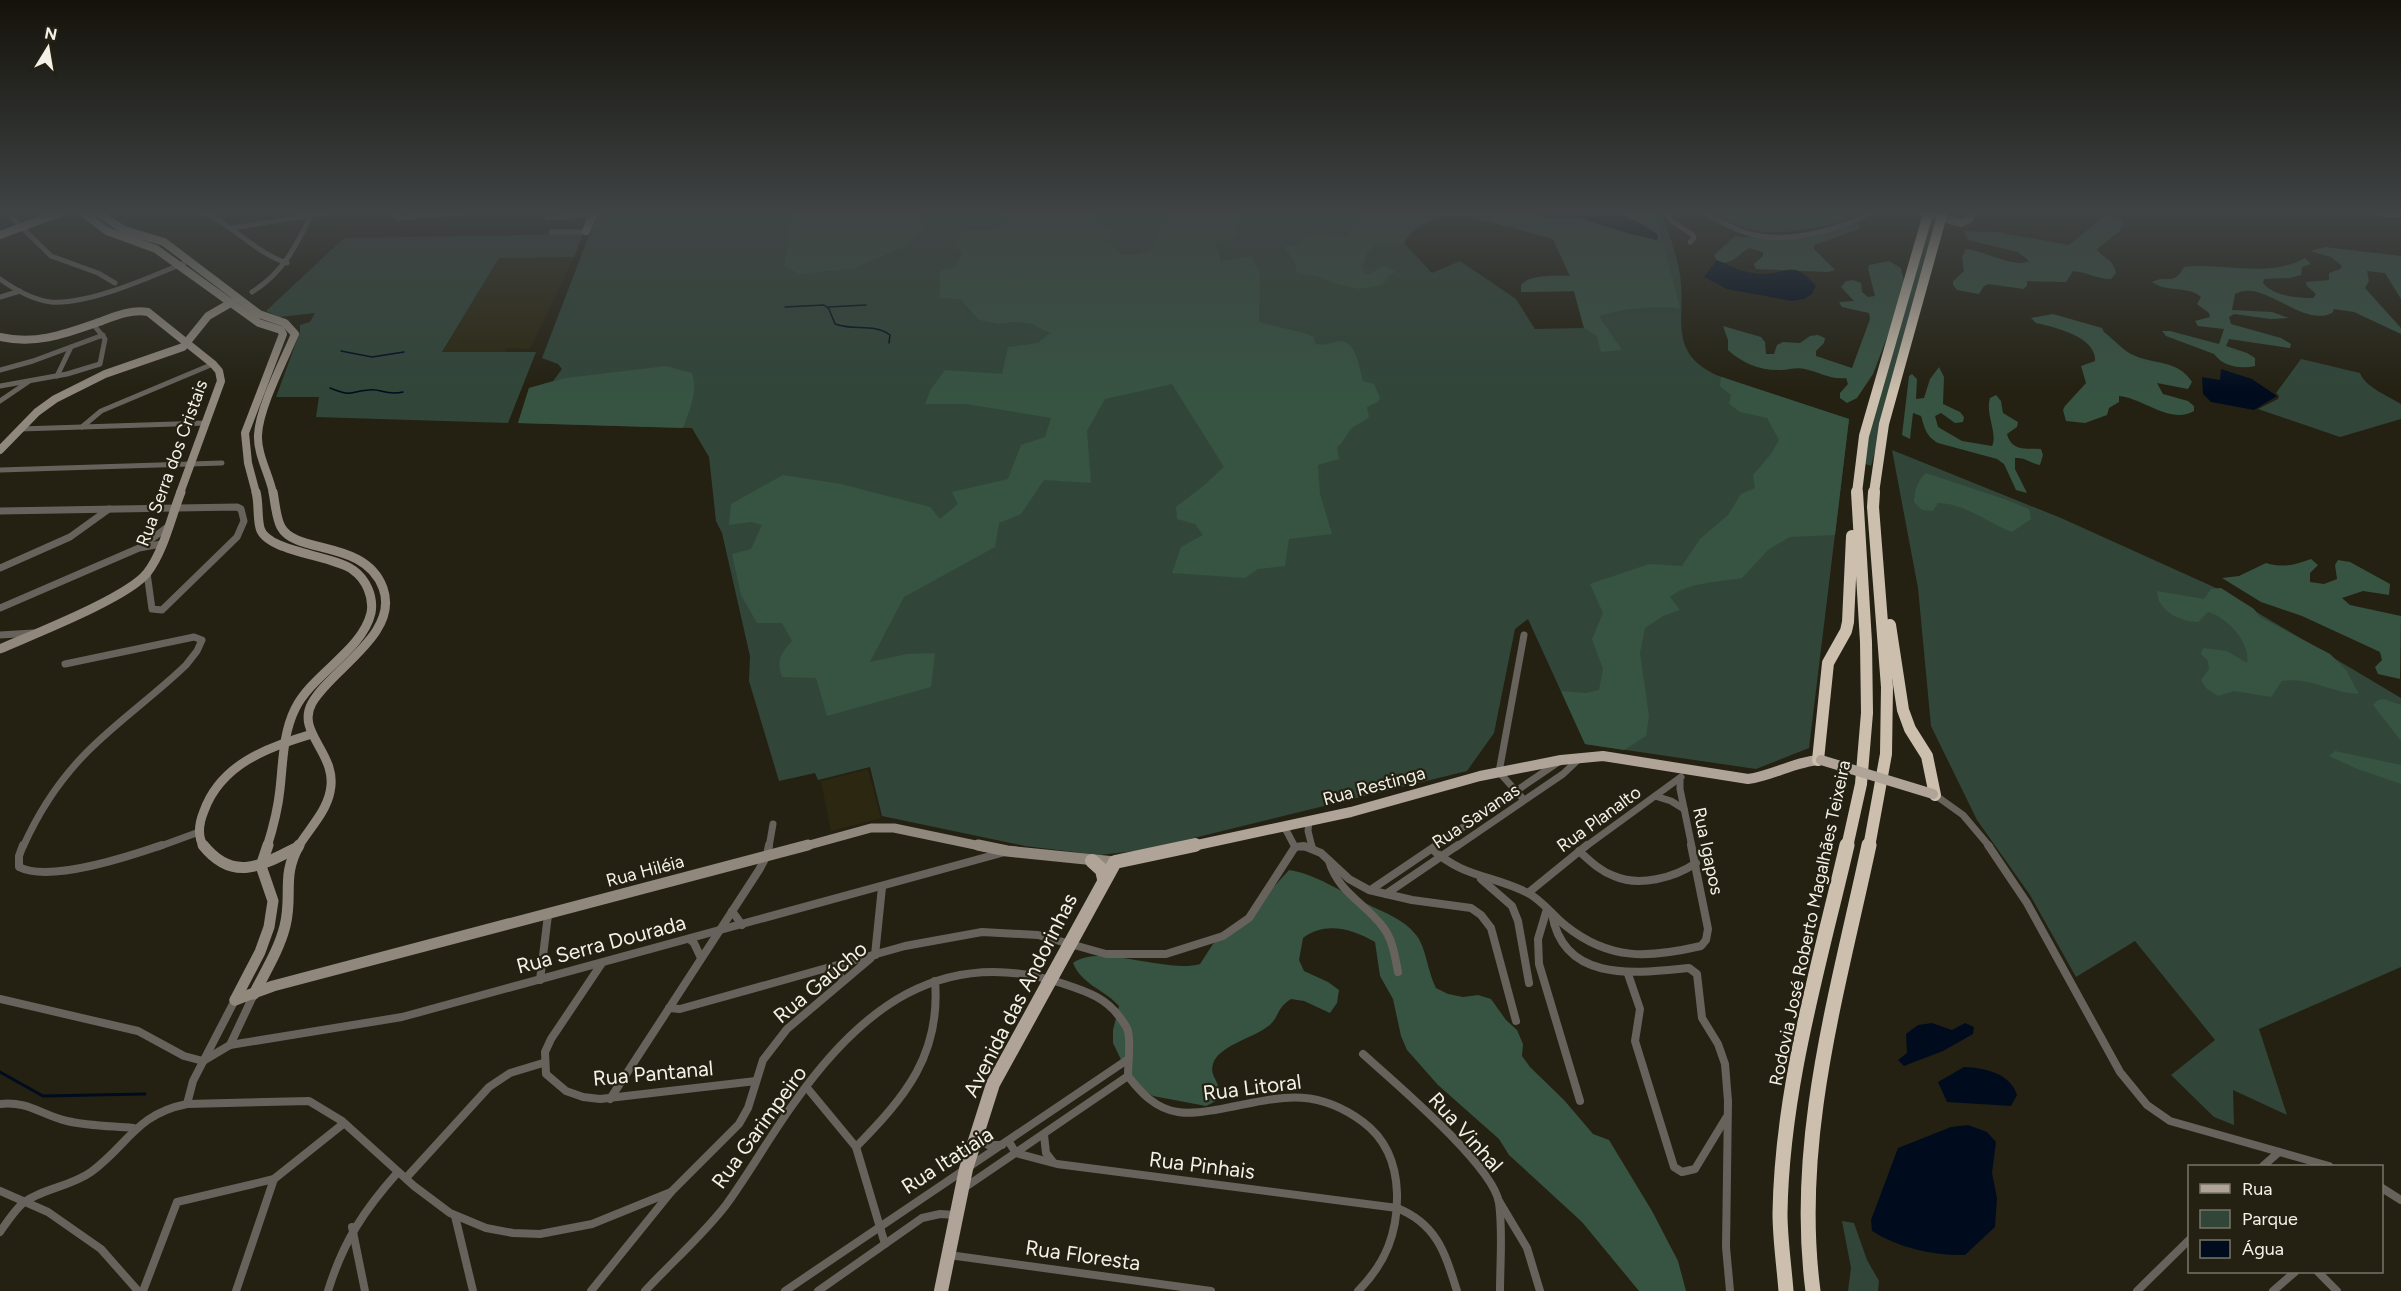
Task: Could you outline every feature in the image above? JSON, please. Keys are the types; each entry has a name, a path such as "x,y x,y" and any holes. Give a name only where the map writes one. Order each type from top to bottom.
{"highway":[{"name":"Rodovia José Roberto Magalhães Teixeira","path":"1786,1291 1780,1216 1782,1169 1792,1083 1861,784 1866,748 1867,667 1856,499 1860,460 1869,420 1912,272"},
{"path":"1813,1291 1806,1233 1806,1191 1815,1097 1881,790 1886,753 1886,659 1874,507 1876,464 1884,424 1926,272"},
{"path":"1820,760 1828,663 1846,631 1848,622 1856,499"},
{"path":"1878,558 1903,710 1910,729 1927,756 1934,795"}],"main road":[{"path":"187,272 230,303 255,316 287,323 295,331"},
{"path":"204,272 239,299 259,323 280,329 283,334"},
{"path":"0,450 46,405 105,374 180,348 188,343 208,316 239,299"},
{"name":"Rua Serra dos Cristais","path":"0,337 14,342 33,342 121,314 148,312 213,364 219,371 221,381 161,544 147,573 116,597 0,649"},
{"path":"283,334 295,331"},
{"path":"254,994 285,929 288,906 287,872 298,846 327,803 332,778 329,761 307,728 307,710 313,699 373,634 384,613 386,603 382,585 359,559 339,549 296,539 283,532 281,527 270,478 259,446 258,433 260,422 295,331"},
{"path":"235,1000 259,955 270,926 272,894 262,874 261,866 278,805 289,719 306,690 358,638 370,618 372,604 371,595 364,581 340,562 319,554 284,547 273,542 260,530 258,499 246,452 245,434 283,334"},
{"path":"298,846 261,866 242,868 218,860 209,854 202,844 199,832 204,807 220,783 245,760 270,745 312,734"},
{"name":"Rua Restinga","path":"1068,859 1115,862 1309,821 1500,772 1562,760 1603,756 1684,774 1748,779 1762,778 1804,761 1820,760"},
{"path":"1820,760 1934,795"},
{"name":"Rua Hiléia","path":"235,1000 273,986 871,828 1068,859"},
{"path":"1092,861 1102,870 1104,879"},
{"name":"Avenida das Andorinhas","path":"940,1291 950,1255 966,1169 993,1084 1115,862"}],"street":[{"path":"96,272 115,283"},
{"path":"0,279 20,291 45,301 67,301 119,287 160,272"},
{"path":"252,292 272,280 279,272"},
{"path":"0,297 20,291"},
{"path":"0,386 57,376 100,364 105,346 103,335 93,324"},
{"path":"0,370 103,335"},
{"path":"57,376 71,347"},
{"path":"82,427 102,411 213,364"},
{"path":"0,401 28,382"},
{"path":"20,429 206,423"},
{"path":"0,470 222,463"},
{"path":"0,512 237,507 244,514 243,528 228,546 162,610 152,609 147,573"},
{"path":"1,567 78,534 109,508"},
{"path":"139,548 166,528"},
{"path":"0,608 139,548 161,544"},
{"path":"0,635 38,632"},
{"path":"1524,635 1500,772 1524,800"},
{"path":"65,664 194,637 202,640 200,648 178,672 100,739 65,776 45,803 29,831 18,859 19,867 27,871 53,871 95,865 147,852 199,832"},
{"name":"Rua Savanas","path":"1386,894 1563,774 1580,758"},
{"name":"Rua Savanas","path":"1372,889 1562,760"},
{"name":"Rua Planalto","path":"1528,893 1579,851 1684,774"},
{"name":"Rua Igapos","path":"1549,912 1585,941 1605,950 1640,957 1701,946 1706,940 1708,929 1684,809 1684,774"},
{"path":"1934,795 1973,825 2010,875 2120,1072 2148,1105 2170,1121 2322,1165"},
{"path":"1656,796 1684,809"},
{"path":"1309,821 1308,831 1312,848"},
{"path":"610,1099 756,875 767,855 773,824"},
{"path":"1280,827 1286,830 1295,847 1302,845 1312,848 1344,876 1359,885 1411,901 1472,909 1487,920 1516,1020"},
{"name":"Rua Gaúcho","path":"591,1291 671,1192 739,1124 748,1108 763,1060 787,1029 875,955 935,940 982,932 1038,935 1106,954 1141,956 1166,954 1223,936 1249,918 1295,847"},
{"path":"1432,849 1458,870 1528,893 1549,912 1556,933 1579,958 1617,973 1689,968 1697,974 1702,1018 1718,1044 1725,1064 1727,1116 1725,1216 1730,1291"},
{"name":"Rua Serra Dourada","path":"203,1061 230,1045 402,1017 1007,851"},
{"path":"1579,851 1599,869 1628,882 1677,874 1696,863"},
{"path":"1329,861 1332,874 1346,893 1374,916 1385,930 1393,944 1398,972"},
{"path":"743,862 756,875"},
{"path":"1479,877 1512,906 1518,921 1529,984"},
{"path":"669,1008 680,1009 875,955 882,887"},
{"path":"732,911 742,925"},
{"path":"1549,912 1538,939 1539,964 1580,1101"},
{"path":"540,980 548,915"},
{"path":"688,939 694,943 701,958"},
{"path":"328,1291 352,1227 366,1208 489,1087 510,1073 543,1063 544,1052 551,1039 602,963"},
{"path":"834,967 843,981"},
{"name":"Rua Garimpeiro","path":"645,1291 725,1206 783,1118 845,1041 865,1020 903,995 952,975 988,971 1050,981 1094,994 1113,1007 1128,1029 1130,1038 1127,1060 1128,1076"},
{"path":"1628,974 1640,1009 1635,1041 1674,1167 1682,1172 1695,1169 1727,1116"},
{"path":"856,1147 885,1118 919,1071 938,1020 939,1002 935,981"},
{"path":"230,1045 254,994"},
{"path":"0,999 138,1031 184,1056 203,1061"},
{"path":"187,1104 203,1061 235,1000"},
{"name":"Rua Vinhal","path":"1363,1054 1430,1115 1483,1174 1499,1201 1500,1291"},
{"name":"Rua Itatiaia","path":"785,1291 879,1225 1007,1143 1127,1060"},
{"name":"Rua Pantanal","path":"543,1063 546,1074 558,1087 590,1099 610,1099 756,1081"},
{"name":"Rua Itatiaia","path":"962,1190 1128,1076"},
{"name":"Rua Litoral","path":"1128,1076 1149,1101 1166,1109 1187,1113 1291,1097 1316,1098 1337,1105 1368,1126 1392,1156 1397,1176 1397,1208 1395,1230 1388,1254 1374,1275 1358,1291"},
{"path":"808,1089 856,1147 885,1244"},
{"path":"0,1104 19,1101 28,1103 53,1117 70,1122 133,1128"},
{"path":"0,1232 26,1202 78,1181 93,1171 133,1128 174,1105 187,1104 309,1101 343,1124 402,1175 455,1216 499,1231 525,1235 577,1230 611,1219 671,1192"},
{"path":"143,1291 177,1202 274,1179 343,1124"},
{"path":"1044,1135 1044,1150 1048,1158 1057,1164"},
{"path":"975,1136 988,1145 1007,1143 1016,1153"},
{"path":"2265,1165 2278,1152"},
{"name":"Rua Pinhais","path":"1016,1153 1057,1164 1397,1208"},
{"path":"236,1291 274,1179"},
{"path":"2383,1189 2401,1200"},
{"path":"0,1191 48,1212 101,1249 138,1291"},
{"path":"1499,1201 1527,1248 1540,1291"},
{"path":"1397,1208 1419,1218 1441,1242 1457,1291"},
{"name":"Rua Itatiaia","path":"818,1291 922,1218 940,1214 956,1215"},
{"path":"455,1216 473,1291"},
{"path":"352,1227 365,1291"},
{"path":"2137,1291 2188,1241"},
{"name":"Rua Floresta","path":"950,1255 1211,1291"},
{"path":"2273,1291 2294,1273"},
{"path":"2319,1273 2337,1291"}],"shaded area":[{"path":"490,272 567,272 530,349 507,348 506,352 442,353"},
{"path":"868,769 881,818 831,831 821,781"}],"green space":[{"path":"307,272 490,272 442,352 536,352 508,423 316,417 319,397 276,397 300,332 300,325 310,322 315,313 279,317 266,311"},
{"path":"575,272 1477,272 1516,299 1535,329 1584,328 1574,291 1521,292 1521,285 1525,281 1544,276 1570,276 1568,272 1679,272 1682,336 1692,357 1701,366 1716,375 1849,419 1809,748 1756,769 1585,744 1528,619 1515,629 1494,733 1467,771 1145,850 1099,855 1025,846 882,816 870,767 818,780 815,773 779,781 749,681 750,656 722,533 716,521 709,457 692,428 518,423 529,388 553,381 562,369 558,364 542,358"},
{"path":"940,272 1259,272 1259,322 1308,334 1314,337 1315,343 1325,344 1339,341 1350,345 1356,356 1363,381 1374,384 1380,398 1378,402 1367,407 1369,417 1352,428 1337,447 1339,459 1318,465 1320,494 1332,534 1289,539 1285,566 1258,569 1245,578 1172,573 1181,547 1203,535 1195,524 1177,519 1176,507 1224,467 1172,384 1105,399 1087,431 1091,483 1044,480 1021,514 999,523 995,547 904,597 870,662 907,654 935,653 931,687 827,716 816,678 782,677 779,666 781,657 792,641 782,623 757,623 741,595 732,554 751,549 762,525 751,522 729,525 731,504 783,475 841,484 930,507 940,519 958,504 952,492 1008,479 1021,445 1045,437 1051,418 966,404 925,404 931,389 945,370 1002,374 1008,347 1038,343 1050,333 1030,323 998,324 979,320 960,299 940,298"},
{"path":"1297,272 1395,272 1389,275 1383,285 1359,289"},
{"path":"1568,272 1671,272 1680,308 1639,308 1599,316 1622,350 1601,352 1597,336 1584,328 1574,291 1521,292 1521,285 1531,279 1544,276 1570,276"},
{"path":"1869,272 1902,272 1904,281 1894,319 1873,374 1857,398 1847,403 1840,398 1840,393 1848,384 1846,378 1830,377 1802,368 1774,370 1759,368 1739,359 1728,350 1728,340 1723,326 1761,337 1765,342 1766,354 1774,354 1777,345 1783,342 1800,343 1810,336 1818,335 1825,338 1824,343 1816,351 1816,356 1852,368 1870,319 1869,313 1842,307 1839,302 1854,301 1841,287 1846,281 1853,280 1861,283 1862,292 1868,297 1875,296"},
{"path":"1915,272 1923,272 1871,466 1863,463 1867,441"},
{"path":"1963,272 2072,272 2066,282 2027,281 2027,286 2023,289 1989,284 1984,286 1979,294 1957,290 1953,281"},
{"path":"2079,272 2116,273 2111,279"},
{"path":"2181,272 2301,272 2301,275 2290,278 2264,279 2263,283 2279,293 2293,297 2313,298 2316,294 2306,282 2329,280 2329,273 2367,272 2369,281 2365,288 2401,328 2401,334 2354,312 2334,309 2332,313 2320,316 2308,314 2258,292 2246,291 2235,294 2232,310 2272,312 2289,318 2271,319 2234,314 2229,317 2231,324 2281,338 2291,344 2290,348 2229,339 2226,346 2255,358 2255,366 2238,367 2223,362 2214,354 2166,336 2162,331 2219,344 2224,329 2198,326 2195,321 2210,317 2209,313 2197,304 2201,297 2196,293 2164,287 2152,282 2176,277"},
{"path":"2378,272 2401,272 2401,299 2385,273"},
{"path":"2053,314 2102,328 2131,354 2180,369 2192,382 2188,389 2157,383 2163,394 2188,401 2194,406 2194,411 2176,415 2166,413 2119,396 2119,402 2109,408 2107,415 2085,423 2066,421 2063,410 2065,406 2086,383 2081,366 2095,361 2094,353 2082,339 2063,330 2036,323 2031,318"},
{"path":"2301,359 2360,373 2372,387 2401,404 2401,419 2340,437 2258,409 2278,399 2279,396 2276,393"},
{"path":"666,366 692,373 694,380 694,394 683,428 518,423 529,388 566,378"},
{"path":"1939,367 1944,377 1943,404 1960,412 1964,417 1963,422 1955,423 1941,413 1935,416 1938,427 1962,441 1992,446 1994,436 1989,404 1990,398 1996,395 2001,401 2003,413 2018,422 2017,427 2007,434 2012,444 2020,448 2041,449 2043,455 2040,465 2022,458 2015,458 2015,469 2027,493 2016,490 2004,464 1997,459 1938,443 1931,438 1926,432 1921,416 1913,413 1910,439 1902,435 1909,376 1912,374 1917,379 1916,399 1924,398 1930,379"},
{"path":"1721,377 1849,419 1835,535 1790,537 1769,549 1742,578 1695,585 1670,597 1680,610 1663,616 1645,628 1640,653 1649,716 1646,736 1624,750 1585,744 1561,691 1586,693 1599,690 1603,669 1592,639 1603,613 1590,584 1649,564 1682,566 1700,539 1728,515 1741,494 1755,488 1753,475 1771,454 1779,440 1767,418 1740,412 1729,404 1731,395 1720,386"},
{"path":"1892,450 2061,518 2216,588 2401,698 2401,967 2259,1029 2287,1115 2233,1090 2234,1125 2214,1117 2171,1075 2215,1040 2135,941 2076,977 2030,895 1977,820 1931,726 1918,588"},
{"path":"1926,473 2029,509 2031,519 2012,532 1968,510 1948,504 1938,503 1933,511 1922,510 1914,502 1914,498 1919,483"},
{"path":"2311,559 2318,565 2310,573 2310,582 2324,584 2337,579 2335,565 2338,560 2350,562 2390,584 2389,595 2363,591 2342,598 2350,605 2401,616 2400,679 2378,674 2375,667 2382,660 2380,652 2302,616 2261,602 2222,578 2239,576 2266,563 2289,565"},
{"path":"2221,588 2254,609 2260,617 2330,654 2346,670 2359,694 2293,680 2282,681 2271,697 2234,691 2218,696 2206,688 2201,680 2209,669 2208,661 2201,654 2203,648 2227,651 2247,663 2245,647 2241,639 2223,619 2208,612 2198,622 2184,620 2171,614 2161,604 2157,591 2204,599 2211,589"},
{"path":"2384,699 2401,705 2401,741 2373,705 2378,700"},
{"path":"2335,751 2401,765 2401,784 2329,756"},
{"path":"1289,870 1319,879 1408,927 1422,945 1436,988 1448,994 1463,997 1478,995 1491,999 1506,1020 1517,1030 1523,1044 1522,1056 1530,1067 1564,1100 1593,1134 1609,1140 1652,1211 1678,1261 1686,1291 1639,1291 1582,1222 1509,1155 1499,1139 1438,1085 1407,1050 1401,1036 1393,999 1380,976 1375,942 1357,934 1330,928 1303,938 1299,960 1304,971 1339,990 1337,1003 1330,1013 1304,1001 1291,999 1282,1006 1267,1027 1222,1052 1212,1067 1218,1088 1218,1100 1206,1106 1153,1096 1141,1088 1125,1068 1113,1043 1113,1030 1119,1006 1082,977 1073,963 1085,958 1100,956 1169,965 1200,964 1213,944 1250,913"},
{"path":"1842,1221 1854,1223 1867,1260 1879,1281 1878,1291 1848,1291 1851,1268"}],"water":[{"path":"1708,272 1800,272 1816,286 1812,294 1804,299 1792,301 1727,289 1704,277"},
{"path":"2221,369 2252,379 2277,396 2254,410 2211,402 2203,394 2202,377 2220,380"},
{"path":"1932,1023 1952,1030 1965,1023 1974,1027 1973,1034 1943,1051 1904,1066 1898,1060 1907,1053 1906,1034 1918,1025"},
{"path":"1964,1067 1988,1070 2009,1081 2017,1095 2011,1106 1947,1102 1938,1082"},
{"path":"1968,1125 1987,1132 1996,1142 1992,1173 1997,1198 1995,1227 1965,1255 1917,1250 1872,1231 1871,1220 1898,1148 1951,1127"}],"waterway":[{"path":"785,307 824,305 829,309 835,324 884,331 890,335 889,343"},
{"path":"828,307 866,305"},
{"path":"341,351 372,357 404,352"},
{"path":"330,388 347,393 373,390 403,392"},
{"path":"0,1072 43,1096 145,1094"}]}
